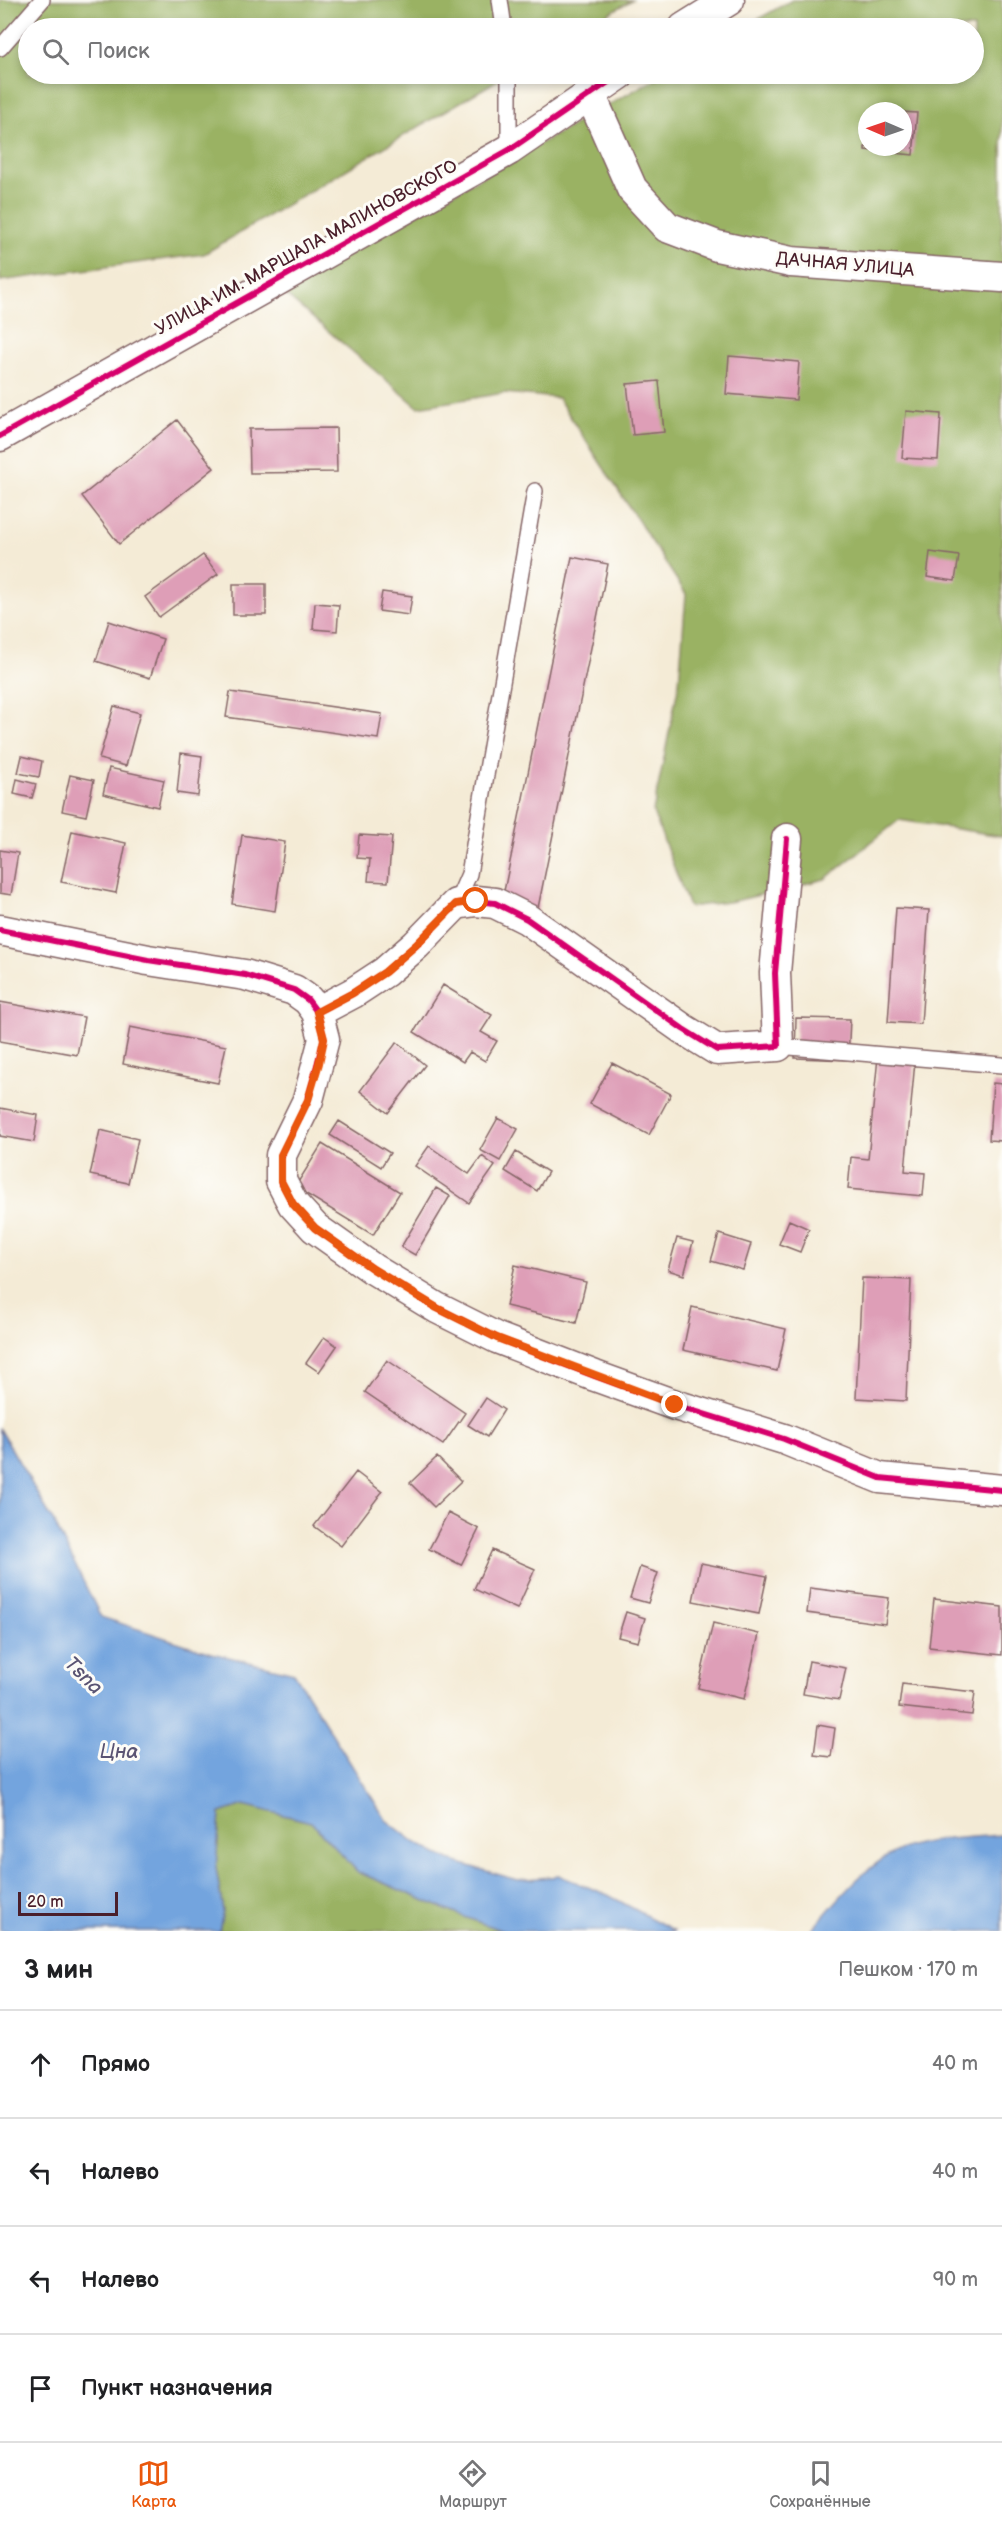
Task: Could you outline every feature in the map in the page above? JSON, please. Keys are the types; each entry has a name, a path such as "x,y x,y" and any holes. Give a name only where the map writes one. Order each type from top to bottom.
{"street":[{"path":"700,18 729,0"},
{"name":"УЛИЦА ИМ. МАРШАЛА МАЛИНОВСКОГО","path":"0,436 508,150 605,84"},
{"name":"ДАЧНАЯ УЛИЦА","path":"590,94 632,189 667,227 717,246 791,261 1002,277"},
{"path":"317,1012 353,993 385,972 416,945 456,904 476,901 495,903 527,919 683,1029 717,1050 778,1046 775,973 787,838"},
{"path":"0,930 148,960 245,975 294,990 308,1000 317,1012 324,1039 308,1100 281,1155 281,1181 293,1204 315,1228 373,1269 437,1308 497,1338 595,1376 675,1405 784,1439 880,1479 1002,1490"}],"lane":[{"path":"26,18 42,0"},
{"path":"501,0 503,18"},
{"path":"0,48 18,27"},
{"path":"508,150 509,84"},
{"path":"456,904 469,874 535,490"},
{"path":"778,1046 1002,1065"}],"green space":[{"path":"0,0 632,0 601,18 18,18 18,84 491,84 204,254 0,281"},
{"path":"792,0 1002,0 1002,836 899,820 825,879 735,901 689,907 653,812 679,683 686,594 558,398 504,393 418,407 281,291 645,84 984,84 984,18 760,18"},
{"path":"244,1805 311,1822 358,1872 503,1931 219,1931 223,1911 216,1868 220,1813"}],"water":[{"name":"Цна","path":"0,1429 54,1522 101,1617 208,1652 294,1673 386,1820 416,1843 449,1860 517,1880 560,1876 608,1895 675,1931 503,1931 358,1872 311,1822 244,1805 220,1813 216,1868 223,1911 219,1931 0,1931"},
{"path":"1002,1835 1002,1931 811,1931 856,1880 898,1851 935,1841"}],"building":[{"path":"912,113 917,113 912,155"},
{"path":"729,356 799,362 796,400 726,394"},
{"path":"659,381 664,432 633,435 627,384"},
{"path":"906,411 941,414 938,460 902,458"},
{"path":"177,420 214,468 119,544 82,496"},
{"path":"336,428 337,472 250,473 249,429"},
{"path":"930,552 959,556 955,581 927,577"},
{"path":"203,555 218,574 159,617 145,597"},
{"path":"572,557 608,564 537,913 501,906"},
{"path":"233,584 266,584 266,615 233,615"},
{"path":"382,592 412,596 409,615 379,611"},
{"path":"315,603 339,605 337,631 313,629"},
{"path":"109,621 163,639 150,678 96,661"},
{"path":"230,692 382,714 378,739 226,717"},
{"path":"114,706 140,713 126,766 99,759"},
{"path":"181,753 202,756 198,796 177,793"},
{"path":"22,756 42,761 39,777 18,773"},
{"path":"109,768 164,780 158,807 103,794"},
{"path":"70,775 94,780 86,816 62,811"},
{"path":"17,779 36,784 32,798 14,794"},
{"path":"72,831 126,843 116,893 61,882"},
{"path":"242,835 285,842 275,911 232,904"},
{"path":"359,835 392,837 388,882 368,881 370,859 357,858"},
{"path":"0,850 18,853 11,895 0,893"},
{"path":"896,908 929,910 921,1024 888,1022"},
{"path":"443,985 492,1015 481,1032 497,1041 485,1061 470,1052 463,1062 414,1032"},
{"path":"0,1002 84,1017 77,1055 0,1041"},
{"path":"796,1018 850,1019 848,1060 795,1058"},
{"path":"130,1027 226,1046 218,1083 123,1064"},
{"path":"397,1042 425,1065 388,1113 360,1091"},
{"path":"878,1057 915,1061 905,1171 925,1173 923,1196 848,1189 851,1157 868,1159"},
{"path":"612,1063 671,1094 649,1135 590,1104"},
{"path":"993,1083 1002,1084 1002,1141 989,1140"},
{"path":"0,1108 38,1115 34,1142 0,1136"},
{"path":"498,1118 518,1129 500,1161 480,1150"},
{"path":"339,1121 390,1153 381,1167 330,1135"},
{"path":"100,1130 138,1139 128,1183 90,1175"},
{"path":"322,1144 400,1192 373,1235 295,1187"},
{"path":"429,1146 469,1174 482,1156 495,1166 469,1203 415,1166"},
{"path":"516,1152 548,1172 537,1191 505,1171"},
{"path":"436,1188 450,1196 415,1255 401,1247"},
{"path":"789,1220 809,1229 800,1252 779,1244"},
{"path":"719,1234 751,1244 743,1270 711,1261"},
{"path":"677,1238 693,1242 684,1275 668,1270"},
{"path":"515,1265 586,1282 576,1323 506,1306"},
{"path":"862,1278 911,1280 906,1401 856,1398"},
{"path":"692,1307 786,1329 777,1371 683,1350"},
{"path":"324,1337 337,1346 319,1372 306,1363"},
{"path":"387,1360 465,1413 443,1445 365,1392"},
{"path":"486,1398 504,1410 487,1437 468,1425"},
{"path":"437,1457 461,1481 434,1507 410,1483"},
{"path":"356,1472 382,1492 341,1546 314,1526"},
{"path":"448,1513 479,1529 461,1565 429,1549"},
{"path":"492,1550 535,1569 517,1609 474,1589"},
{"path":"701,1563 767,1576 759,1614 693,1601"},
{"path":"640,1567 658,1573 648,1603 630,1598"},
{"path":"810,1588 889,1598 885,1624 807,1613"},
{"path":"934,1599 1002,1607 1002,1655 929,1647"},
{"path":"626,1612 645,1618 638,1642 618,1637"},
{"path":"713,1623 759,1634 744,1699 698,1688"},
{"path":"809,1661 846,1668 839,1700 803,1694"},
{"path":"902,1684 975,1692 972,1715 899,1707"},
{"path":"818,1725 835,1728 831,1757 814,1755"}],"cycle path":[{"path":"0,436 509,150 605,84"},
{"path":"317,1012 353,993 385,972 416,945 456,904 476,901 495,903 527,919 683,1029 717,1050 778,1046 775,973 787,839"},
{"path":"0,930 148,960 245,975 294,990 308,1000 317,1012 324,1039 308,1100 281,1155 281,1181 293,1204 315,1228 373,1269 437,1308 497,1338 595,1376 675,1405 784,1439 880,1478 1002,1490"}],"route":[{"path":"476,901 456,904 416,945 385,972 353,993 317,1012 324,1039 319,1063 308,1100 281,1155 281,1181 293,1204 315,1228 373,1269 437,1308 497,1338 675,1405"}],"water label":[{"name":"Tsna","path":"84,1675"}]}
